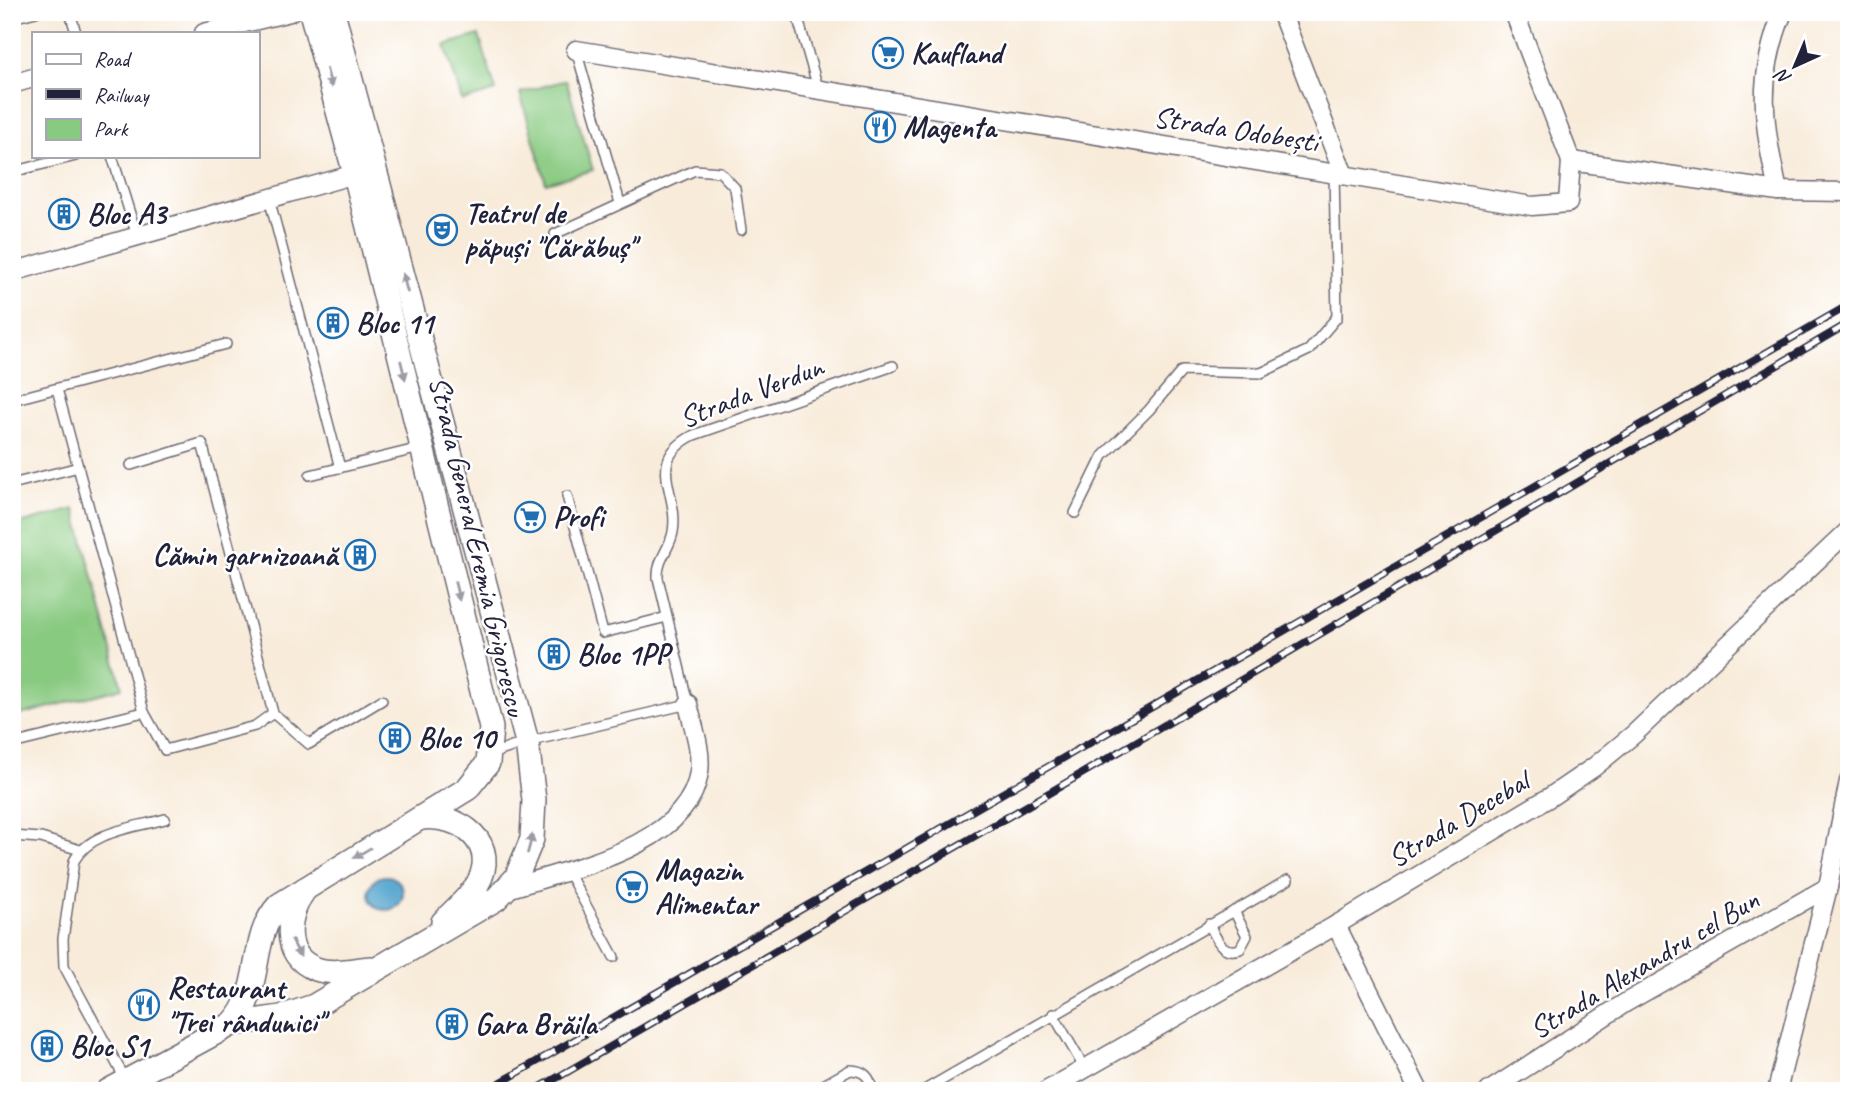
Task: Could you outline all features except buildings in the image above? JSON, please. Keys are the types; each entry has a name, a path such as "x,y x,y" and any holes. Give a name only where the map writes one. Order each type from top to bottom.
{"street":[{"path":"208,32 290,12"},
{"name":"Strada General Eremia Grigorescu","path":"232,1024 246,1006 263,933 272,913 307,886 467,789 483,771 489,755 491,728 355,174 311,12"},
{"name":"Strada General Eremia Grigorescu","path":"117,1086 232,1024 298,1012 482,909 507,888 523,866 530,849 534,800 527,742 333,12"},
{"path":"1281,12 1339,174"},
{"path":"1514,12 1570,161 1777,191 1849,192"},
{"path":"1777,191 1765,134 1763,83 1774,35 1783,12"},
{"name":"Strada Odobești","path":"576,50 1532,206 1568,203 1570,161"},
{"path":"12,84 32,78"},
{"path":"12,272 355,174"},
{"name":"Strada Decebal","path":"1046,1091 1336,925 1539,804 1594,767 1634,734 1849,530"},
{"path":"507,888 567,870 641,842 670,821 686,802 698,780 700,760 688,704"},
{"path":"1777,1091 1829,887 1841,855 1849,780"},
{"path":"421,818 438,816 459,823 475,838 483,855 481,874 476,885 426,940"},
{"path":"307,886 296,901 289,922 289,933 298,955 315,969 324,971 377,968"},
{"name":"Strada Alexandru cel Bun","path":"1489,1091 1625,1003 1829,887"},
{"path":"1336,925 1419,1091"}],"lane":[{"path":"12,18 36,12"},
{"path":"70,12 76,32"},
{"path":"796,12 818,88"},
{"path":"576,50 620,203"},
{"path":"12,172 68,158"},
{"path":"113,158 137,236"},
{"path":"555,234 695,170 720,172 735,188 741,230"},
{"path":"1074,513 1104,456 1150,410 1182,371 1261,373 1309,350 1337,317 1339,174"},
{"path":"269,198 340,468"},
{"path":"12,400 226,344"},
{"name":"Strada Verdun","path":"688,704 657,568 673,530 666,475 668,460 680,442 694,435 893,366"},
{"path":"57,388 144,712 165,750 255,726 273,713"},
{"path":"131,465 202,443 273,713 309,744 382,700"},
{"path":"310,475 422,447"},
{"path":"12,484 79,467"},
{"path":"567,496 603,633 667,617"},
{"path":"489,755 527,742 688,704"},
{"path":"12,744 144,712"},
{"path":"117,1086 64,966 63,939 74,861 80,850 92,840 165,819"},
{"path":"12,836 41,838 80,850"},
{"path":"567,870 614,957"},
{"path":"923,1091 1288,880"},
{"path":"1209,924 1223,948 1231,951 1240,949 1247,936 1234,911"},
{"path":"1054,1014 1085,1069"},
{"path":"813,1091 850,1070 865,1073 870,1081 871,1091"}],"green space":[{"path":"479,35 496,91 462,101 445,45"},
{"path":"566,80 593,170 546,183 520,93"},
{"path":"75,509 122,688 16,716 12,702 12,526"}],"water":[{"path":"386,876 398,881 403,893 398,905 386,910 374,905 369,893 374,881"}],"railway":[{"path":"486,1091 1849,305"},
{"path":"534,1091 1037,800 1849,323"}],"place":[{"name":"Kaufland","path":"888,53"},
{"name":"Magenta","path":"880,127"},
{"name":"Bloc A3","path":"64,214"},
{"name":"Teatrul de păpuși \"Cărăbuș\"","path":"442,230"},
{"name":"Bloc 11","path":"333,323"},
{"name":"Profi","path":"530,517"},
{"name":"Cămin garnizoană","path":"360,555"},
{"name":"Bloc 1PP","path":"554,654"},
{"name":"Bloc 10","path":"395,738"},
{"name":"Magazin Alimentar","path":"632,887"},
{"name":"Restaurant \"Trei rândunici\"","path":"144,1005"},
{"name":"Gara Brăila","path":"452,1024"},
{"name":"Bloc S1","path":"47,1046"}]}
